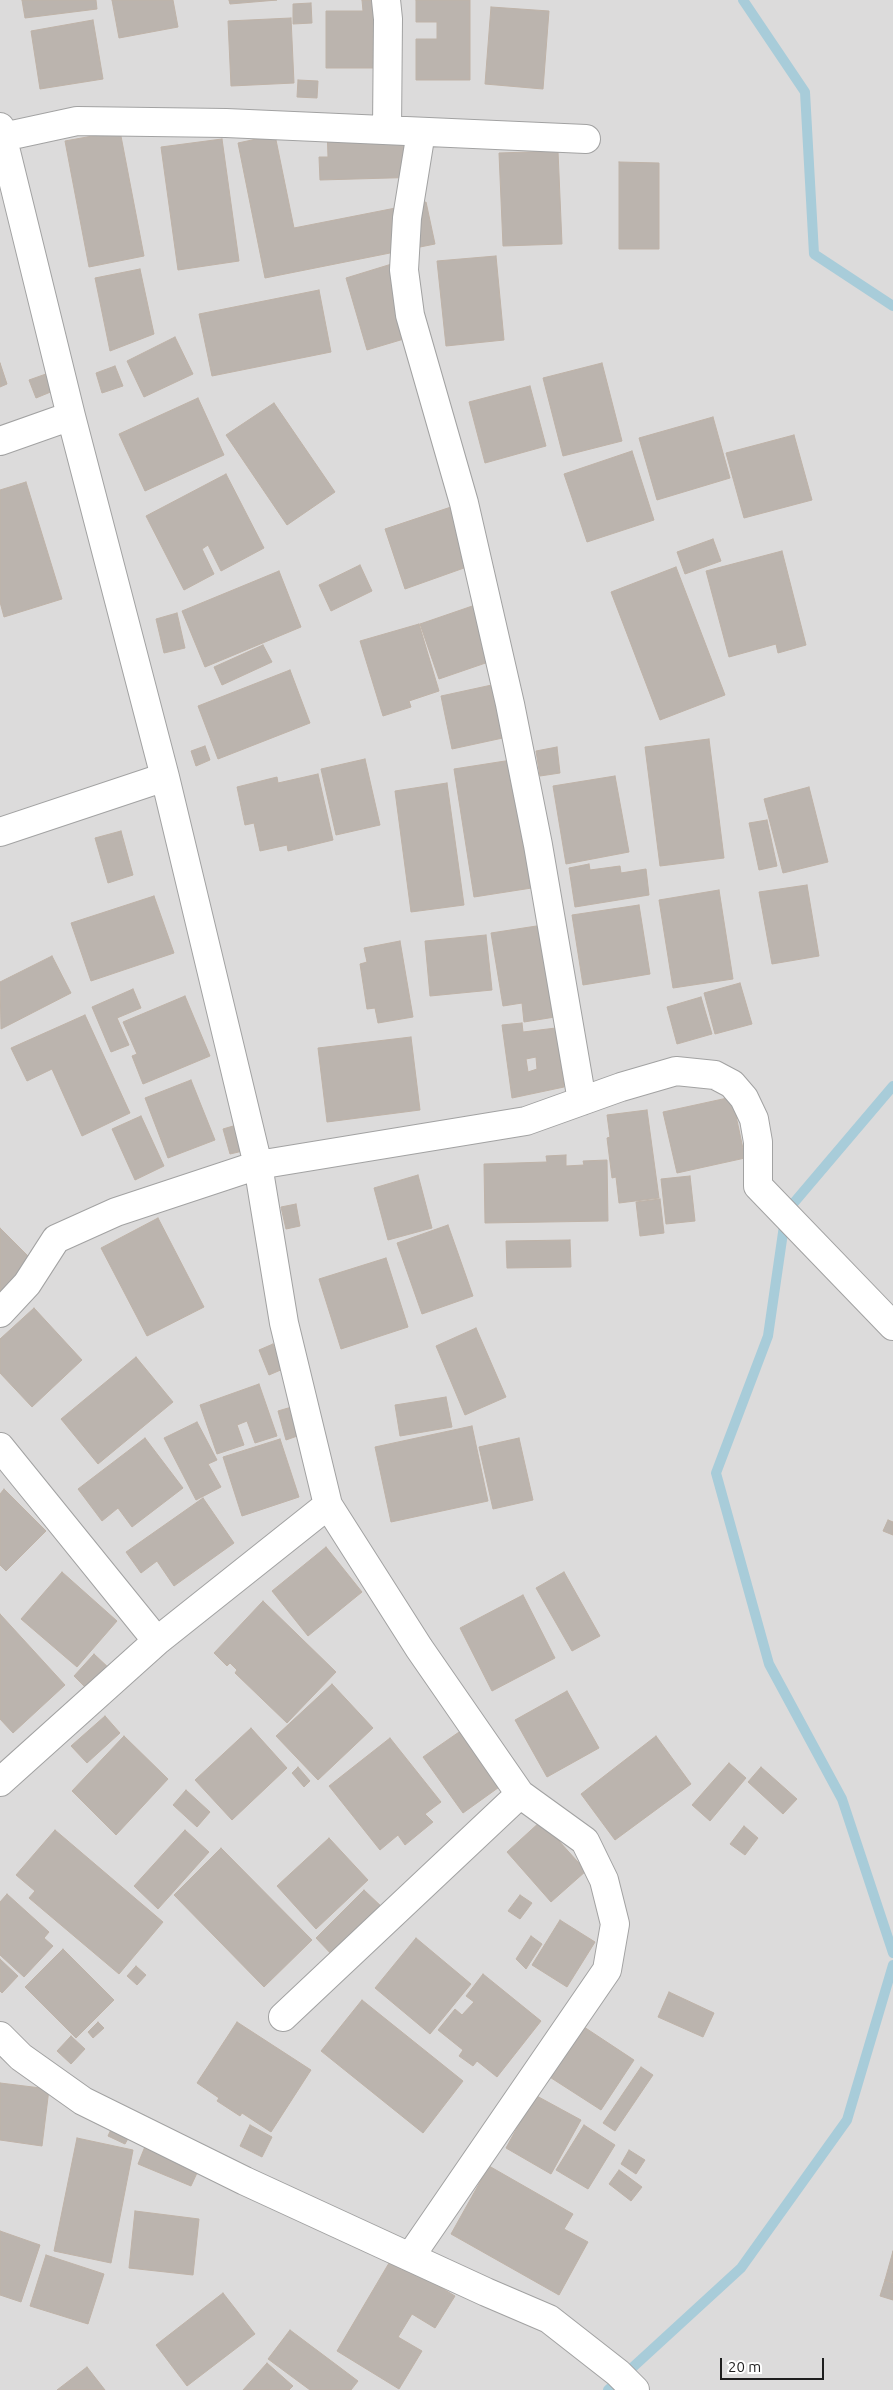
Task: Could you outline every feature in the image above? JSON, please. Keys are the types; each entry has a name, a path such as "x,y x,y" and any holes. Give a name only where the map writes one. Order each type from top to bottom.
{"street":[{"path":"386,0 388,19 387,130"},
{"path":"410,2257 606,1970 616,1924 604,1880 586,1841 520,1794 419,1648 328,1505 284,1323 258,1165 165,777 71,416 2,132 77,121 226,123 586,139"},
{"path":"421,132 407,218 404,270 410,315 464,503 510,704 538,845 582,1101"},
{"path":"0,441 71,416"},
{"path":"0,832 165,777"},
{"path":"0,1313 27,1284 56,1239 116,1212 258,1165 526,1121 676,1070 715,1075 732,1084 744,1098 754,1119 758,1142 758,1186 893,1326"},
{"path":"0,1447 157,1641"},
{"path":"0,1782 157,1641 328,1505"},
{"path":"283,2017 520,1794"},
{"path":"0,2036 21,2057 83,2102 245,2181 549,2319 627,2382"}],"shaded area":[{"path":"0,0 893,0 893,2390 0,2390"}],"building":[{"path":"22,0 96,0 97,9 25,18"},
{"path":"112,0 173,0 178,27 119,38"},
{"path":"229,0 277,0 230,4"},
{"path":"362,0 385,0 385,68 326,68 326,11 363,11"},
{"path":"416,0 470,0 470,80 416,80 416,39 437,39 437,22 416,22"},
{"path":"311,3 312,23 293,24 293,4"},
{"path":"491,7 549,11 543,89 485,84"},
{"path":"291,18 294,83 231,86 228,21"},
{"path":"93,20 103,79 40,89 31,31"},
{"path":"298,80 318,81 317,98 297,97"},
{"path":"423,124 424,177 320,180 319,157 328,157 327,128"},
{"path":"120,131 144,256 89,267 65,141"},
{"path":"275,135 294,228 426,202 435,244 265,278 238,143"},
{"path":"222,139 239,261 178,270 161,147"},
{"path":"558,151 562,244 503,246 499,153"},
{"path":"619,162 659,163 659,249 619,249"},
{"path":"496,256 504,340 446,346 437,261"},
{"path":"408,259 424,333 367,350 346,278"},
{"path":"140,269 154,334 110,351 95,278"},
{"path":"319,290 331,352 212,376 199,314"},
{"path":"175,337 193,374 144,397 127,361"},
{"path":"0,363 7,384 0,387"},
{"path":"602,363 622,441 563,456 543,378"},
{"path":"115,366 123,386 102,393 96,373"},
{"path":"46,374 53,391 36,398 29,380"},
{"path":"530,386 546,446 485,463 469,402"},
{"path":"198,398 224,455 145,491 119,434"},
{"path":"274,403 335,492 287,525 226,435"},
{"path":"713,417 730,478 657,500 639,438"},
{"path":"794,435 812,500 744,518 726,453"},
{"path":"632,451 654,520 587,542 564,474"},
{"path":"226,474 264,548 221,571 208,545 202,549 214,574 184,590 146,516"},
{"path":"26,482 62,599 4,617 0,602 0,490"},
{"path":"457,505 478,563 405,589 385,529"},
{"path":"713,539 721,561 685,574 677,552"},
{"path":"782,551 806,645 778,653 776,644 729,657 706,571"},
{"path":"360,565 372,591 331,611 319,585"},
{"path":"676,567 725,695 660,720 611,592"},
{"path":"279,571 301,627 205,667 182,611"},
{"path":"484,602 503,657 439,679 420,624"},
{"path":"177,613 185,648 164,653 156,619"},
{"path":"419,624 439,691 409,701 411,707 383,716 360,641"},
{"path":"263,645 272,662 222,685 214,667"},
{"path":"290,670 310,723 218,759 198,706"},
{"path":"501,683 512,736 452,749 441,696"},
{"path":"709,739 724,858 660,866 645,747"},
{"path":"205,746 210,760 196,766 191,751"},
{"path":"557,747 560,773 540,776 536,751"},
{"path":"365,759 380,825 336,835 321,769"},
{"path":"518,759 538,887 474,897 454,769"},
{"path":"318,774 333,840 288,851 287,845 260,851 254,823 245,825 237,787 277,777 278,783"},
{"path":"615,776 629,852 566,864 553,786"},
{"path":"447,783 464,905 411,912 395,791"},
{"path":"809,787 828,862 783,873 764,799"},
{"path":"767,820 777,866 759,870 749,823"},
{"path":"121,831 133,875 108,883 95,838"},
{"path":"589,864 590,870 620,866 621,873 646,869 649,895 575,907 569,868"},
{"path":"807,885 819,956 772,964 759,892"},
{"path":"719,890 733,979 673,988 659,900"},
{"path":"154,896 174,953 91,981 71,923"},
{"path":"639,905 650,974 583,985 572,915"},
{"path":"556,923 561,1016 524,1022 522,1003 503,1006 491,933"},
{"path":"486,935 492,990 430,996 425,941"},
{"path":"400,941 413,1017 378,1023 375,1008 367,1009 360,964 367,962 364,948"},
{"path":"52,956 71,993 1,1029 0,982"},
{"path":"740,983 752,1024 715,1034 704,993"},
{"path":"133,989 141,1008 117,1018 129,1045 111,1052 92,1007"},
{"path":"185,996 210,1056 143,1084 132,1056 137,1054 123,1022"},
{"path":"701,997 712,1034 677,1044 667,1007"},
{"path":"85,1015 130,1113 82,1136 52,1069 27,1081 11,1048"},
{"path":"522,1023 523,1032 556,1028 564,1087 512,1098 502,1025","holes":["536,1057 537,1069 528,1072 526,1059"]},
{"path":"411,1037 420,1110 327,1122 318,1048"},
{"path":"191,1080 215,1140 168,1158 145,1098"},
{"path":"732,1097 745,1158 677,1173 663,1112"},
{"path":"647,1110 659,1198 619,1203 616,1177 612,1178 607,1138 610,1137 607,1115"},
{"path":"141,1116 164,1166 135,1180 112,1129"},
{"path":"240,1124 247,1150 230,1154 223,1129"},
{"path":"566,1155 566,1166 584,1165 583,1161 607,1160 608,1221 485,1223 484,1164 547,1162 546,1156"},
{"path":"418,1175 432,1228 388,1240 374,1188"},
{"path":"690,1176 695,1221 666,1224 661,1179"},
{"path":"660,1199 664,1233 640,1236 636,1202"},
{"path":"296,1204 300,1226 286,1229 281,1207"},
{"path":"158,1218 204,1307 147,1336 101,1248"},
{"path":"448,1225 473,1296 422,1314 397,1243"},
{"path":"0,1228 37,1265 0,1304"},
{"path":"570,1240 571,1267 507,1268 506,1241"},
{"path":"386,1258 408,1327 341,1349 319,1279"},
{"path":"34,1308 82,1360 32,1407 0,1373 0,1339"},
{"path":"476,1328 506,1397 465,1415 436,1346"},
{"path":"273,1344 283,1369 269,1375 259,1350"},
{"path":"136,1357 173,1402 98,1464 61,1419"},
{"path":"259,1384 277,1436 255,1443 247,1421 237,1425 244,1445 217,1454 200,1405"},
{"path":"446,1397 452,1427 400,1436 395,1405"},
{"path":"295,1406 303,1434 286,1440 278,1411"},
{"path":"197,1422 217,1460 208,1464 221,1487 196,1500 164,1438"},
{"path":"472,1426 488,1501 391,1522 375,1447"},
{"path":"145,1438 183,1488 132,1527 118,1508 102,1521 78,1489"},
{"path":"519,1438 533,1500 493,1509 479,1447"},
{"path":"280,1439 299,1497 242,1516 223,1457"},
{"path":"4,1489 46,1531 6,1571 0,1565 0,1494"},
{"path":"203,1498 234,1543 174,1586 157,1561 141,1573 126,1552"},
{"path":"888,1520 893,1522 893,1535 883,1531"},
{"path":"326,1547 362,1592 308,1636 272,1591"},
{"path":"62,1572 117,1621 77,1667 21,1619"},
{"path":"564,1572 600,1636 572,1651 536,1588"},
{"path":"523,1595 555,1658 492,1691 460,1628"},
{"path":"263,1601 336,1672 287,1723 235,1673 237,1670 230,1663 227,1666 214,1653"},
{"path":"0,1614 65,1685 13,1733 0,1719"},
{"path":"94,1654 111,1670 89,1691 74,1676"},
{"path":"332,1684 373,1728 318,1780 276,1736"},
{"path":"567,1691 599,1748 547,1777 515,1720"},
{"path":"105,1716 120,1733 87,1763 71,1746"},
{"path":"251,1728 287,1768 232,1820 195,1780"},
{"path":"462,1730 502,1785 463,1813 423,1757"},
{"path":"124,1736 168,1779 116,1835 72,1791"},
{"path":"656,1736 691,1784 615,1840 581,1794"},
{"path":"390,1738 441,1802 425,1814 433,1822 405,1845 398,1835 380,1850 329,1786"},
{"path":"729,1763 746,1778 710,1821 692,1805"},
{"path":"298,1767 310,1781 304,1787 292,1773"},
{"path":"761,1767 797,1799 783,1814 748,1782"},
{"path":"186,1790 210,1812 197,1827 173,1805"},
{"path":"541,1821 586,1871 551,1902 507,1852"},
{"path":"744,1826 758,1838 745,1855 730,1844"},
{"path":"55,1830 163,1922 119,1974 29,1898 35,1891 16,1875"},
{"path":"185,1830 209,1852 158,1909 134,1886"},
{"path":"329,1838 368,1880 316,1929 277,1886"},
{"path":"221,1848 312,1940 264,1987 174,1895"},
{"path":"364,1890 383,1908 334,1957 316,1938"},
{"path":"7,1894 49,1932 44,1938 53,1946 24,1977 0,1955 0,1902"},
{"path":"520,1895 532,1903 520,1919 508,1911"},
{"path":"560,1920 595,1942 567,1987 532,1965"},
{"path":"531,1936 542,1944 526,1969 516,1959"},
{"path":"416,1938 471,1984 430,2034 375,1988"},
{"path":"63,1949 114,2000 76,2038 25,1987"},
{"path":"0,1959 18,1976 2,1993 0,1991"},
{"path":"136,1966 146,1975 137,1985 127,1976"},
{"path":"483,1974 541,2021 497,2077 477,2061 473,2066 459,2056 463,2050 438,2030 455,2009 462,2015 474,2002 466,1996"},
{"path":"669,1992 714,2013 703,2037 658,2017"},
{"path":"362,2000 463,2081 423,2133 321,2051"},
{"path":"98,2022 104,2028 93,2038 88,2032"},
{"path":"237,2022 311,2070 271,2132 242,2113 240,2116 217,2101 219,2098 197,2083"},
{"path":"578,2023 634,2060 601,2110 545,2074"},
{"path":"71,2036 85,2049 71,2064 57,2051"},
{"path":"641,2067 653,2075 615,2131 603,2123"},
{"path":"0,2083 49,2089 42,2146 0,2140"},
{"path":"535,2095 581,2120 551,2174 506,2148"},
{"path":"114,2123 132,2131 125,2144 108,2136"},
{"path":"250,2125 272,2137 262,2157 240,2146"},
{"path":"584,2125 615,2145 588,2189 556,2170"},
{"path":"77,2138 133,2150 111,2263 54,2251"},
{"path":"148,2139 202,2162 191,2186 138,2164"},
{"path":"629,2150 645,2160 636,2174 621,2164"},
{"path":"489,2166 573,2214 564,2229 588,2242 559,2295 451,2234"},
{"path":"619,2170 642,2187 631,2201 609,2184"},
{"path":"135,2211 199,2219 193,2275 129,2268"},
{"path":"0,2231 40,2245 21,2302 0,2295"},
{"path":"893,2251 893,2282 885,2280"},
{"path":"46,2255 104,2274 88,2324 30,2306"},
{"path":"392,2258 455,2296 435,2328 412,2314 398,2337 422,2351 399,2389 337,2351"},
{"path":"885,2280 893,2283 893,2300 880,2296"},
{"path":"223,2293 255,2334 187,2386 156,2345"},
{"path":"290,2330 358,2381 351,2390 310,2390 268,2359"},
{"path":"267,2363 293,2386 289,2390 243,2390"},
{"path":"87,2367 105,2390 57,2390"}],"waterway":[{"path":"743,0 805,92 814,254 893,306"},
{"path":"893,1086 786,1212 768,1336 716,1473 769,1664 842,1799 893,1953"},
{"path":"608,2390 741,2268 847,2120 893,1965"}]}
